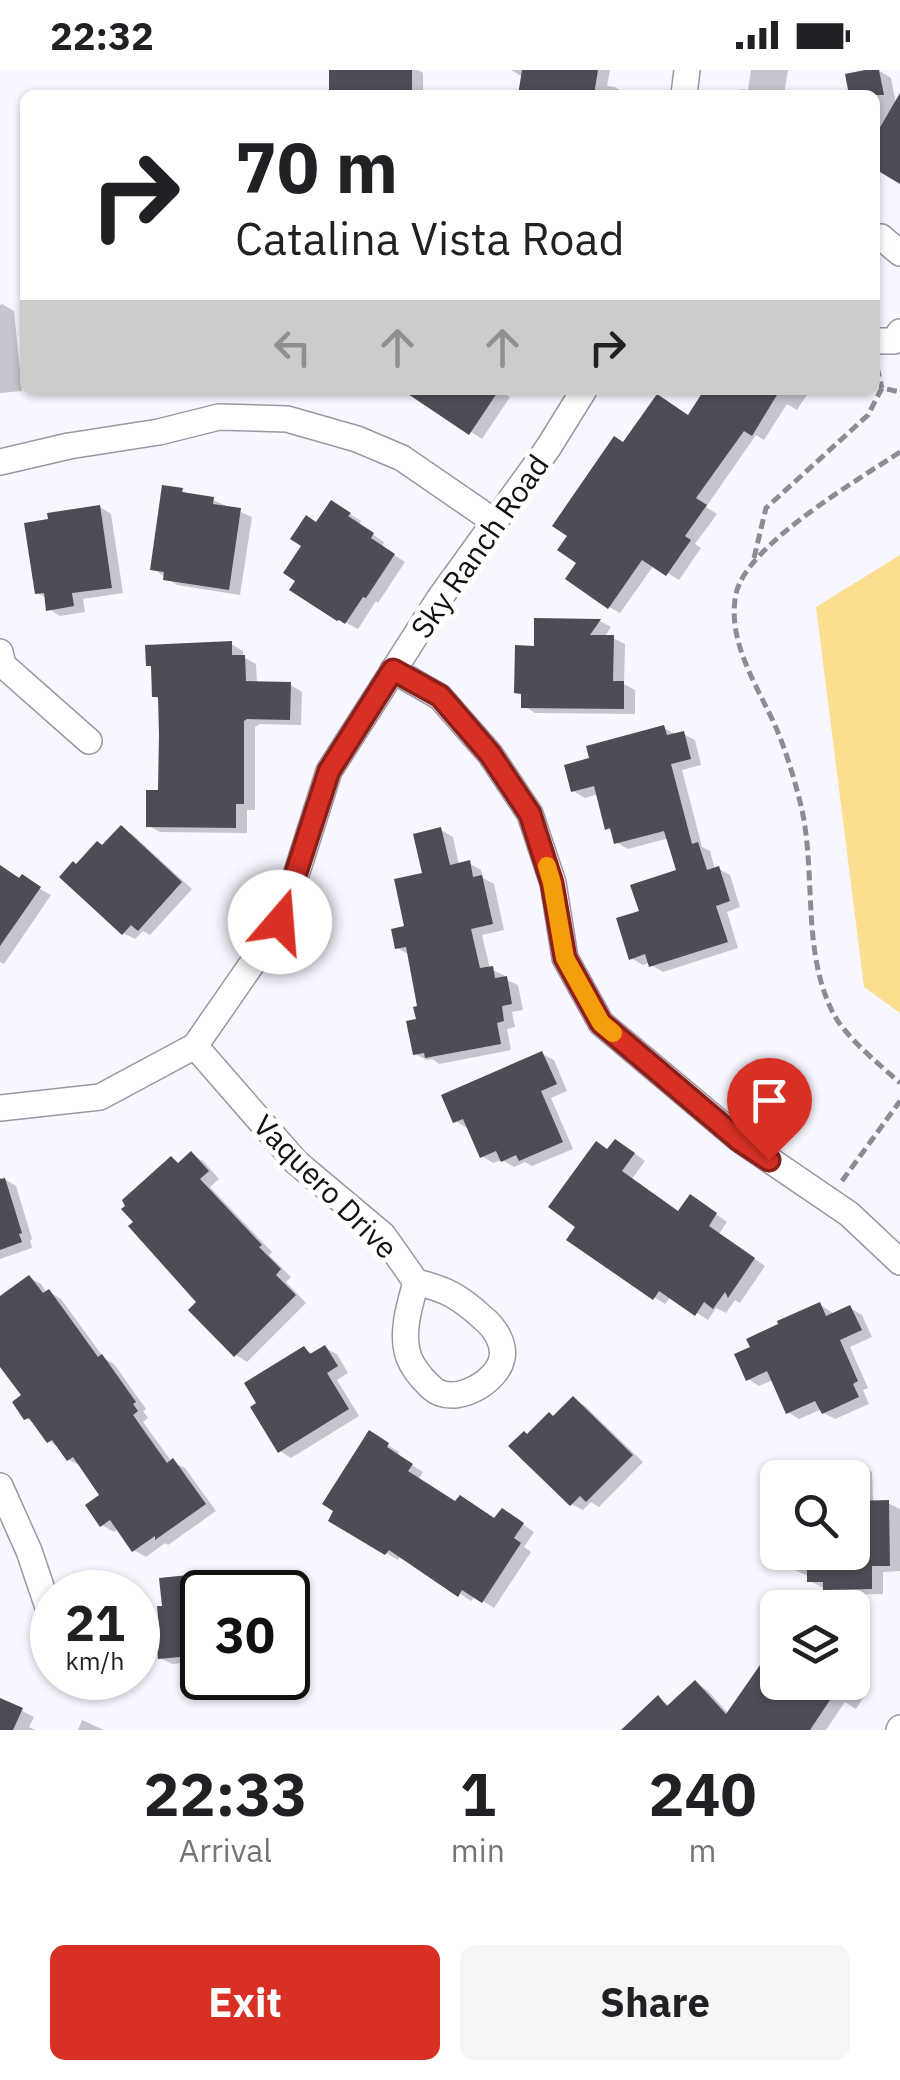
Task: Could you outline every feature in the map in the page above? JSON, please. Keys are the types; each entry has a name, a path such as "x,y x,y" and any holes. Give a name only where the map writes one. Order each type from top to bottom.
{"street":[{"path":"880,236 900,253"},
{"path":"218,395 219,417"},
{"name":"Sky Ranch Road","path":"0,1108 100,1097 195,1046 280,922 329,771 439,599 548,448 581,395"},
{"path":"0,462 219,417 287,419 357,439 402,458 495,522"},
{"path":"0,652 3,666 89,741"},
{"path":"393,670 440,696 490,754 530,814 552,883 565,958 601,1023 739,1140 849,1214 900,1262"},
{"name":"Vaquero Drive","path":"195,1046 296,1162 383,1234 416,1282 444,1288 490,1324 502,1344 502,1361 490,1377 472,1390 440,1394 415,1370 407,1350 408,1312 416,1282"},
{"path":"0,1486 35,1570"}],"path":[{"path":"880,379 880,392"},
{"path":"882,388 900,392"},
{"path":"878,395 868,415 766,508 753,561 736,592 735,626 744,660 778,733 802,811 817,970 834,1014 866,1053 900,1083"},
{"path":"753,561 784,532 900,452"},
{"path":"828,1200 900,1100"}],"shaded area":[{"path":"900,555 900,1013 864,987 816,607"}],"building":[{"path":"329,70 412,70 412,90 329,90"},
{"path":"522,70 598,70 595,90 519,90"},
{"path":"879,70 884,95 880,95 880,90 848,90 845,74"},
{"path":"900,93 900,184 880,172 880,127"},
{"path":"409,395 496,395 469,435"},
{"path":"656,395 688,415 701,395 777,395 752,436 744,431 696,498 707,505 685,536 691,540 666,576 642,560 608,609 565,579 576,563 557,550 567,536 552,526 614,436 623,442"},
{"path":"162,485 214,497 213,504 241,508 229,590 163,580 164,572 150,570"},
{"path":"331,500 374,533 371,538 395,554 345,624 289,590 295,581 283,573 301,546 290,539 306,515 316,522"},
{"path":"100,505 112,588 72,593 74,606 46,611 44,593 35,594 24,523 48,519 47,513"},
{"path":"534,618 601,619 590,635 614,635 613,681 624,681 624,709 521,708 521,694 514,693 515,645 534,646"},
{"path":"232,641 232,655 245,655 246,681 291,682 290,720 244,721 244,804 236,804 236,828 146,827 146,790 158,790 159,735 158,697 152,697 151,666 146,666 145,645"},
{"path":"664,725 667,735 684,731 691,759 671,764 692,844 698,842 707,870 719,866 730,901 716,906 728,942 649,967 645,954 629,960 616,918 639,911 630,885 676,870 664,831 614,844 610,828 605,830 594,786 571,792 564,765 589,758 586,746"},
{"path":"121,825 182,882 138,931 131,925 122,935 59,877 73,861 76,864 97,841 102,845"},
{"path":"441,827 450,865 470,860 473,877 482,875 493,924 471,929 480,968 493,966 495,978 507,976 512,1004 502,1006 504,1021 497,1023 501,1044 425,1058 424,1053 413,1055 406,1021 416,1019 413,1007 417,1006 406,947 395,949 391,929 404,926 394,879 422,873 413,834"},
{"path":"0,865 41,887 0,946"},
{"path":"542,1051 557,1084 541,1091 563,1142 519,1161 516,1155 501,1162 496,1151 480,1158 463,1119 453,1123 441,1095"},
{"path":"615,1139 635,1153 622,1171 678,1211 690,1194 717,1213 709,1226 755,1258 728,1298 725,1292 713,1309 704,1302 695,1316 659,1291 653,1300 566,1240 575,1227 548,1207 596,1141 607,1149"},
{"path":"191,1151 209,1171 200,1179 262,1245 259,1247 281,1269 276,1275 296,1295 234,1357 188,1310 196,1302 128,1226 133,1222 121,1209 125,1206 122,1200 171,1156 178,1163"},
{"path":"5,1178 22,1242 0,1250 0,1179"},
{"path":"29,1275 43,1293 49,1289 98,1357 102,1354 136,1402 133,1404 138,1411 133,1415 167,1463 173,1458 206,1504 132,1552 110,1520 100,1527 85,1505 99,1495 73,1457 67,1461 52,1440 47,1443 12,1402 21,1395 0,1367 0,1296"},
{"path":"820,1302 826,1316 850,1305 862,1330 840,1340 858,1381 853,1384 859,1397 822,1414 815,1401 786,1414 767,1371 746,1381 734,1354 750,1347 746,1339"},
{"path":"325,1345 338,1366 327,1373 349,1409 278,1453 250,1407 256,1403 244,1383 304,1346 310,1354"},
{"path":"573,1396 633,1455 586,1502 580,1496 570,1506 508,1446 549,1412 553,1416"},
{"path":"369,1430 413,1464 408,1471 455,1501 460,1495 494,1518 502,1508 524,1523 514,1538 521,1543 482,1603 462,1590 458,1597 389,1550 385,1555 328,1521 333,1511 322,1504"},
{"path":"889,1500 890,1566 872,1566 872,1589 823,1590 823,1582 807,1582 807,1570 870,1570 870,1501"},
{"path":"180,1576 180,1657 160,1659 160,1578"},
{"path":"760,1665 760,1700 830,1700 810,1730 621,1730 658,1695 667,1706 695,1680 726,1714"},
{"path":"0,1698 23,1708 13,1730 0,1730"}],"slow traffic":[{"path":"547,866 565,958 601,1023 613,1033"}],"route":[{"path":"280,922 329,771 393,670 440,696 490,754 530,814 552,883 565,958 601,1023 739,1140 769,1160"}]}
